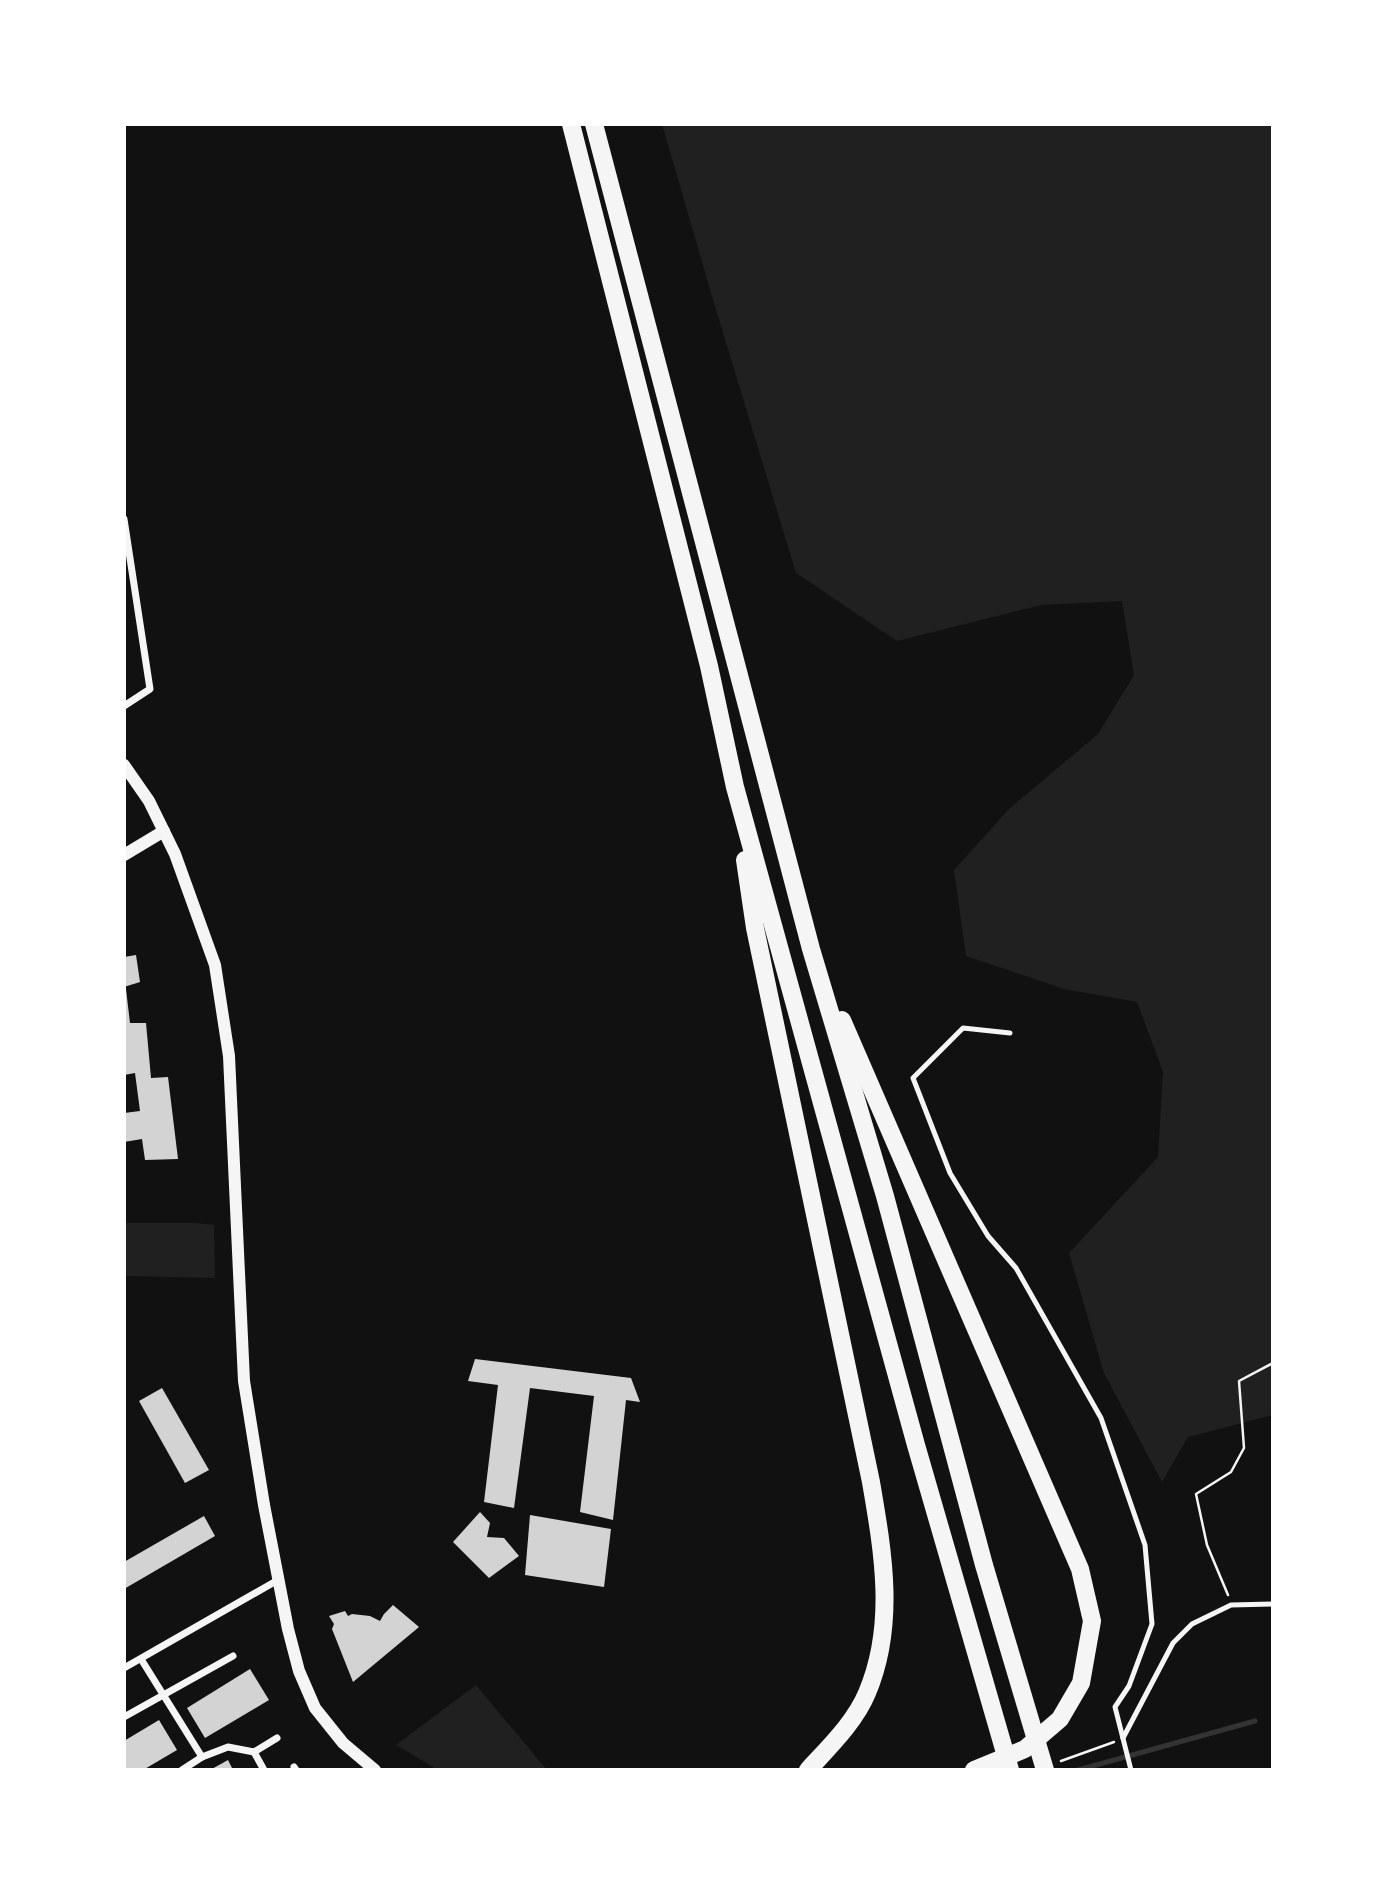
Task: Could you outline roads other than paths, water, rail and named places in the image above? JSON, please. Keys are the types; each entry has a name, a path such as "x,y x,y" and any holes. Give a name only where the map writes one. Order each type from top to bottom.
{"highway":[{"path":"571,124 705,652 735,787 916,1445 1010,1770"},
{"path":"594,124 811,948 885,1196 984,1565 1045,1770"},
{"path":"735,787 755,928 871,1482 882,1545 885,1582 878,1660 866,1695 850,1721 808,1770"},
{"path":"811,948 1080,1569 1092,1621 1081,1683 1059,1719 1025,1749 974,1770"}],"street":[{"path":"124,519 150,689 124,706"},
{"path":"124,765 149,801 175,854 215,965 229,1056 244,1381 264,1505 299,1671 315,1708 343,1743 374,1770"},
{"path":"124,855 164,831"},
{"path":"124,1668 279,1580"},
{"path":"124,1717 233,1656"},
{"path":"141,1659 202,1757"},
{"path":"182,1770 202,1757 228,1747 254,1752 277,1738"},
{"path":"254,1752 264,1770"}],"lane":[{"path":"1010,1033 962,1028 913,1078 950,1173 988,1236 1016,1268 1101,1418 1145,1545 1152,1624 1129,1686 1115,1707 1131,1770"},
{"path":"1123,1738 1173,1643 1192,1624 1231,1605 1273,1604"}],"waterway":[{"path":"1078,1770 1255,1721"}]}
